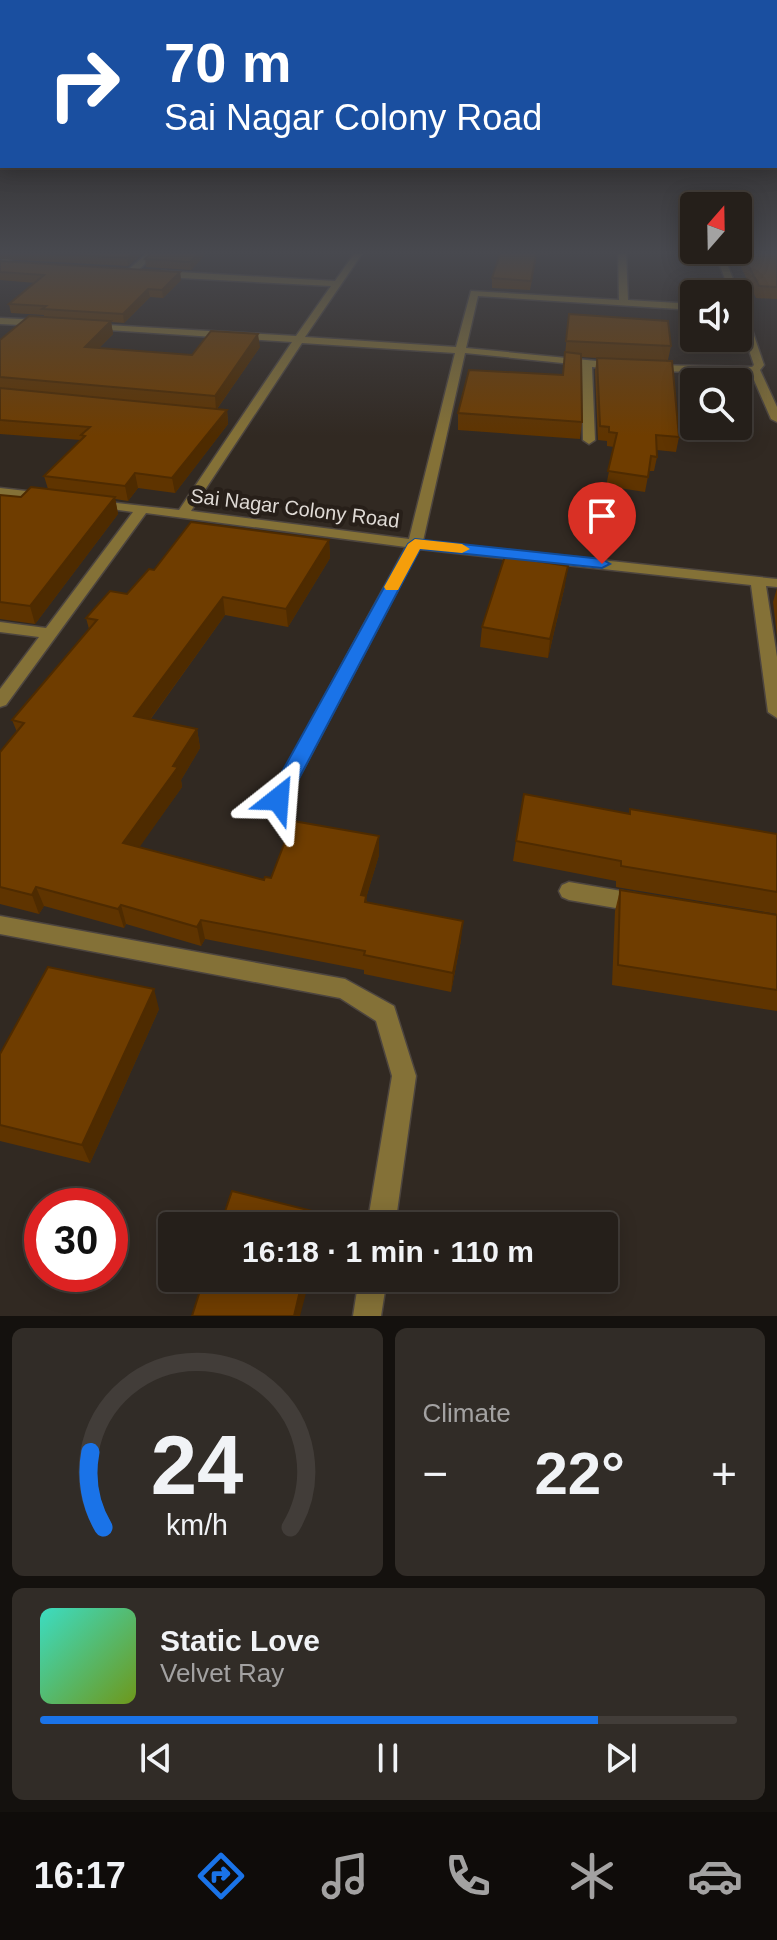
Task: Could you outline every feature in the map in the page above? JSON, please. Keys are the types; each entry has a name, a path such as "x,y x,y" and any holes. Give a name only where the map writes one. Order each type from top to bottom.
{"street":[{"path":"183,514 317,312"},
{"path":"278,799 415,544 469,312"},
{"path":"0,321 47,323"},
{"path":"79,325 460,350 587,365 742,372 755,370 759,365 752,345"},
{"path":"587,365 589,440"},
{"path":"755,370 777,419"},
{"path":"229,417 244,419"},
{"path":"0,492 63,499"},
{"name":"Sai Nagar Colony Road","path":"79,501 415,544 777,583"},
{"path":"0,701 143,508"},
{"path":"758,580 777,712"},
{"path":"0,627 52,634"},
{"path":"569,891 658,906"},
{"path":"0,925 345,989 386,1014 404,1076 383,1212"},
{"path":"367,1316 371,1292"}],"building":[{"path":"569,314 668,321 671,346 566,341"},
{"path":"29,316 111,321 85,347 192,355 211,331 258,334 215,396 0,377 0,340"},
{"path":"565,352 581,354 582,422 458,413 469,370 563,375"},
{"path":"597,358 672,361 679,437 656,435 657,457 651,456 648,477 608,471 617,433 609,432 609,427 600,426"},
{"path":"0,388 227,410 172,478 135,473 125,486 44,476 85,436 81,435 90,427 0,420"},
{"path":"31,487 115,497 30,606 0,602 0,495 21,497"},
{"path":"191,522 329,540 286,609 223,597 134,716 197,729 173,766 178,767 123,843 264,880 265,877 271,878 293,821 379,836 361,895 366,896 365,902 463,921 453,973 364,955 365,951 201,920 197,927 121,905 118,909 36,887 32,895 0,887 0,752 24,723 12,720 97,620 86,618 110,591 127,594 149,569 154,570"},
{"path":"505,556 568,566 550,639 482,627"},
{"path":"524,794 630,814 630,809 777,834 777,892 621,866 621,861 516,841"},
{"path":"620,890 777,915 777,990 618,965"},
{"path":"48,967 154,989 82,1145 0,1125 0,1054"},
{"path":"232,1191 316,1212 225,1212"},
{"path":"200,1292 300,1292 294,1316 192,1316"}],"slow traffic":[{"path":"392,587 415,544 462,549"}],"route":[{"path":"278,799 415,544 602,564"}]}
